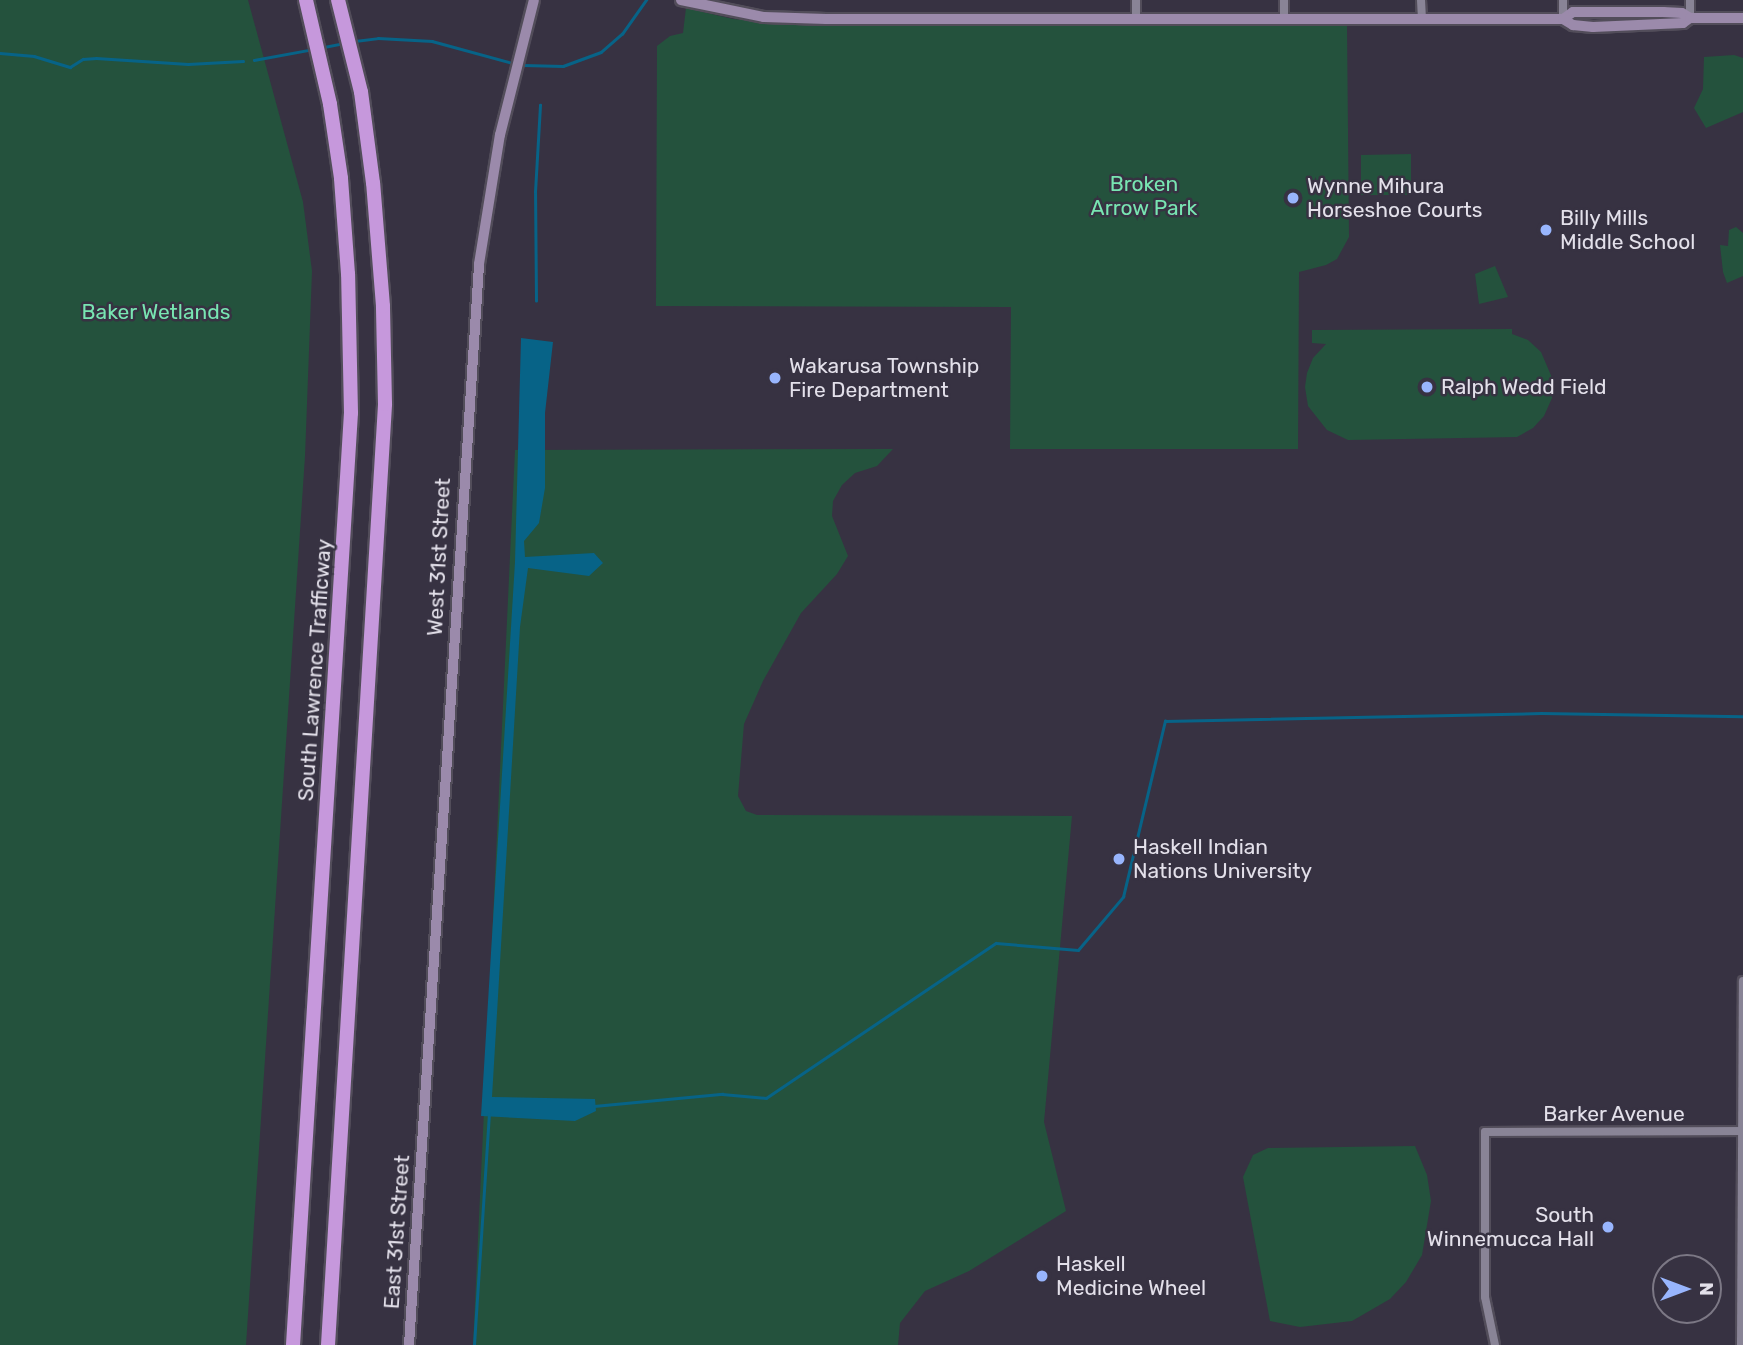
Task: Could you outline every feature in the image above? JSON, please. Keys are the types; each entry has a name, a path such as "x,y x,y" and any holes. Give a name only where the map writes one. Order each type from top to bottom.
{"highway":[{"name":"South Lawrence Trafficway","path":"293,1345 351,434 346,225 325,77 306,0"},
{"path":"328,1345 384,416 380,259 358,76 338,0"}],"main road":[{"name":"West 31st Street","path":"424,1121 474,310 487,205 507,107 534,0"},
{"path":"681,0 725,11 786,18 1563,19 1573,25 1593,27 1683,23 1690,18 1743,18"},
{"name":"East 31st Street","path":"409,1345 424,1121"}],"street":[{"path":"1136,0 1136,19"},
{"path":"1284,0 1284,19"},
{"path":"1421,0 1422,18"},
{"path":"1563,0 1563,19"},
{"path":"1690,0 1690,18"},
{"path":"1741,1345 1743,981"},
{"name":"Barker Avenue","path":"1495,1345 1485,1297 1485,1132 1742,1131"}],"green space":[{"name":"Baker Wetlands","path":"0,0 248,0 303,202 312,271 305,456 246,1345 0,1345"},
{"name":"Broken Arrow Park","path":"686,8 733,19 798,25 1347,25 1349,237 1337,259 1326,265 1299,272 1298,449 1010,449 1011,307 656,306 657,46 670,36 683,33"},
{"path":"1734,55 1743,58 1743,112 1706,128 1694,108 1703,89 1704,57"},
{"path":"1411,154 1411,195 1361,195 1361,155"},
{"path":"1736,227 1743,233 1743,276 1727,283 1720,245 1728,246 1729,230"},
{"path":"1495,266 1508,297 1479,304 1475,274"},
{"path":"1512,329 1512,334 1528,340 1541,352 1553,380 1552,398 1544,416 1533,428 1517,437 1348,440 1327,430 1308,406 1305,387 1307,373 1313,358 1326,344 1312,343 1312,330"},
{"path":"893,449 877,466 855,473 842,485 833,501 832,516 848,556 837,574 801,613 763,681 744,724 738,796 746,811 757,815 1072,816 1044,1122 1066,1211 969,1271 925,1291 900,1323 898,1345 473,1345 515,450"},
{"path":"1415,1146 1427,1175 1431,1201 1422,1255 1406,1282 1390,1299 1352,1321 1300,1327 1270,1321 1243,1177 1253,1155 1268,1148"}],"water":[{"path":"521,338 553,342 545,413 545,488 539,523 524,541 525,557 594,553 603,563 589,576 528,568 520,627 492,1097 595,1099 596,1111 575,1121 481,1116 515,562"}],"waterway":[{"path":"523,65 563,66 601,52 622,34 646,0"},
{"path":"355,41 378,38 432,41 516,64"},
{"path":"324,47 345,43"},
{"path":"254,60 314,49"},
{"path":"0,53 34,56 70,67 83,59 96,58 188,64 243,61"},
{"path":"536,301 535,192 540,105"},
{"path":"594,1106 722,1094 766,1098 996,943 1078,950 1123,897 1165,721 1541,713 1743,716"},
{"path":"474,1345 489,1114"}],"place":[{"name":"Wynne Mihura Horseshoe Courts","path":"1293,198"},
{"name":"Billy Mills Middle School","path":"1546,230"},
{"name":"Wakarusa Township Fire Department","path":"775,378"},
{"name":"Ralph Wedd Field","path":"1427,387"},
{"name":"Haskell Indian Nations University","path":"1119,859"},
{"name":"South Winnemucca Hall","path":"1608,1227"},
{"name":"Haskell Medicine Wheel","path":"1042,1276"}]}
